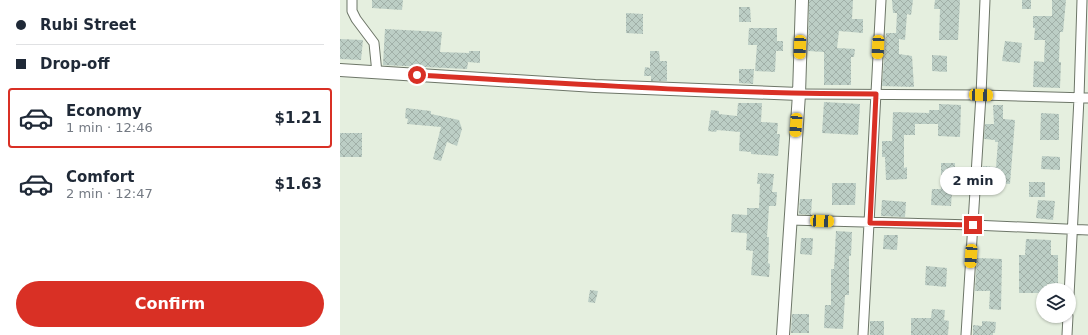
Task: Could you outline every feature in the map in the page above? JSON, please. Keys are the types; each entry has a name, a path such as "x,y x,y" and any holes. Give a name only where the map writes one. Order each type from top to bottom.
{"street":[{"path":"352,0 352,11 356,19 374,43 376,73"},
{"path":"783,335 799,94 802,0"},
{"path":"863,335 881,0"},
{"path":"966,335 981,95 985,0"},
{"path":"1070,283 1084,98 1082,0"},
{"path":"340,70 595,86 799,94 981,95 1084,98"},
{"path":"790,220 1088,230"},
{"path":"1067,335 1068,323"}],"building":[{"path":"372,0 403,0 402,10 372,8"},
{"path":"809,0 853,0 852,19 863,19 863,33 839,31 837,48 855,49 854,57 851,57 851,85 824,85 824,52 808,51"},
{"path":"892,0 913,0 911,15 907,14 905,40 899,39 899,54 912,56 914,87 882,86 886,33 896,33 897,13 893,13"},
{"path":"935,0 960,0 958,40 939,40 940,9 934,9"},
{"path":"1022,0 1031,0 1031,9 1022,9"},
{"path":"1052,0 1066,0 1063,32 1060,32 1060,88 1033,87 1034,61 1044,62 1045,40 1034,40 1035,28 1033,28 1033,16 1052,16"},
{"path":"739,7 750,7 751,22 739,22"},
{"path":"626,13 643,14 643,34 626,33"},
{"path":"749,28 777,28 777,41 783,41 783,51 776,51 775,72 755,71 757,45 748,45"},
{"path":"385,29 442,32 440,52 469,53 469,51 480,51 480,63 468,62 467,69 383,65"},
{"path":"340,39 363,40 361,60 340,59"},
{"path":"1005,41 1022,43 1020,63 1002,61"},
{"path":"650,51 659,51 660,61 667,61 667,81 651,81 651,76 644,76 645,67 650,68"},
{"path":"932,55 947,56 947,72 932,71"},
{"path":"739,69 754,69 753,84 739,83"},
{"path":"824,102 860,104 858,135 822,133"},
{"path":"738,103 762,103 761,122 778,123 777,134 780,134 778,156 751,154 751,152 739,151 740,132 717,130 716,132 708,131 711,110 719,111 719,114 737,116"},
{"path":"939,104 961,105 960,137 938,136 938,124 915,124 915,135 904,135 904,168 907,167 907,179 886,180 885,157 882,157 882,141 892,141 893,112 929,113 929,110 939,110"},
{"path":"993,105 1003,105 1003,119 1015,120 1010,184 982,182 983,166 996,167 998,142 995,142 995,140 984,139 985,124 994,124"},
{"path":"406,108 431,111 431,114 459,120 462,129 457,146 447,142 441,161 433,159 441,127 407,124 408,119 405,118"},
{"path":"1041,113 1059,114 1059,140 1040,140"},
{"path":"340,133 362,133 362,157 340,157"},
{"path":"1042,156 1060,157 1060,170 1041,169"},
{"path":"941,163 955,163 955,177 953,177 951,206 931,205 932,189 941,189"},
{"path":"758,173 774,174 772,192 777,192 776,206 769,206 767,237 769,237 769,277 751,275 753,251 746,250 747,234 731,232 732,214 747,215 747,208 759,208 760,184 757,184"},
{"path":"1029,182 1045,182 1045,197 1029,197"},
{"path":"832,183 856,183 855,205 832,205"},
{"path":"800,199 812,199 811,215 799,214"},
{"path":"882,200 906,202 905,217 881,216"},
{"path":"1038,200 1055,201 1053,220 1036,218"},
{"path":"836,231 852,232 851,256 849,256 849,295 845,295 843,329 824,328 825,305 831,305 831,269 834,269"},
{"path":"884,235 898,235 897,250 883,249"},
{"path":"801,238 813,238 812,255 800,254"},
{"path":"1026,239 1051,240 1051,255 1058,255 1058,283 1036,283 1036,293 1019,293 1019,255 1025,255"},
{"path":"977,258 1002,259 1001,310 989,309 990,291 975,291"},
{"path":"926,266 947,268 946,287 925,285"},
{"path":"590,290 598,291 595,303 588,302"},
{"path":"932,309 945,310 944,320 949,321 948,335 911,335 911,318 931,318"},
{"path":"792,314 809,314 809,333 791,333"},
{"path":"870,321 884,321 884,335 870,335"},
{"path":"982,321 996,322 995,333 993,333 993,335 973,335 973,325 982,326"}],"route":[{"path":"417,75 595,86 799,94 876,94 870,223 973,225"}]}
